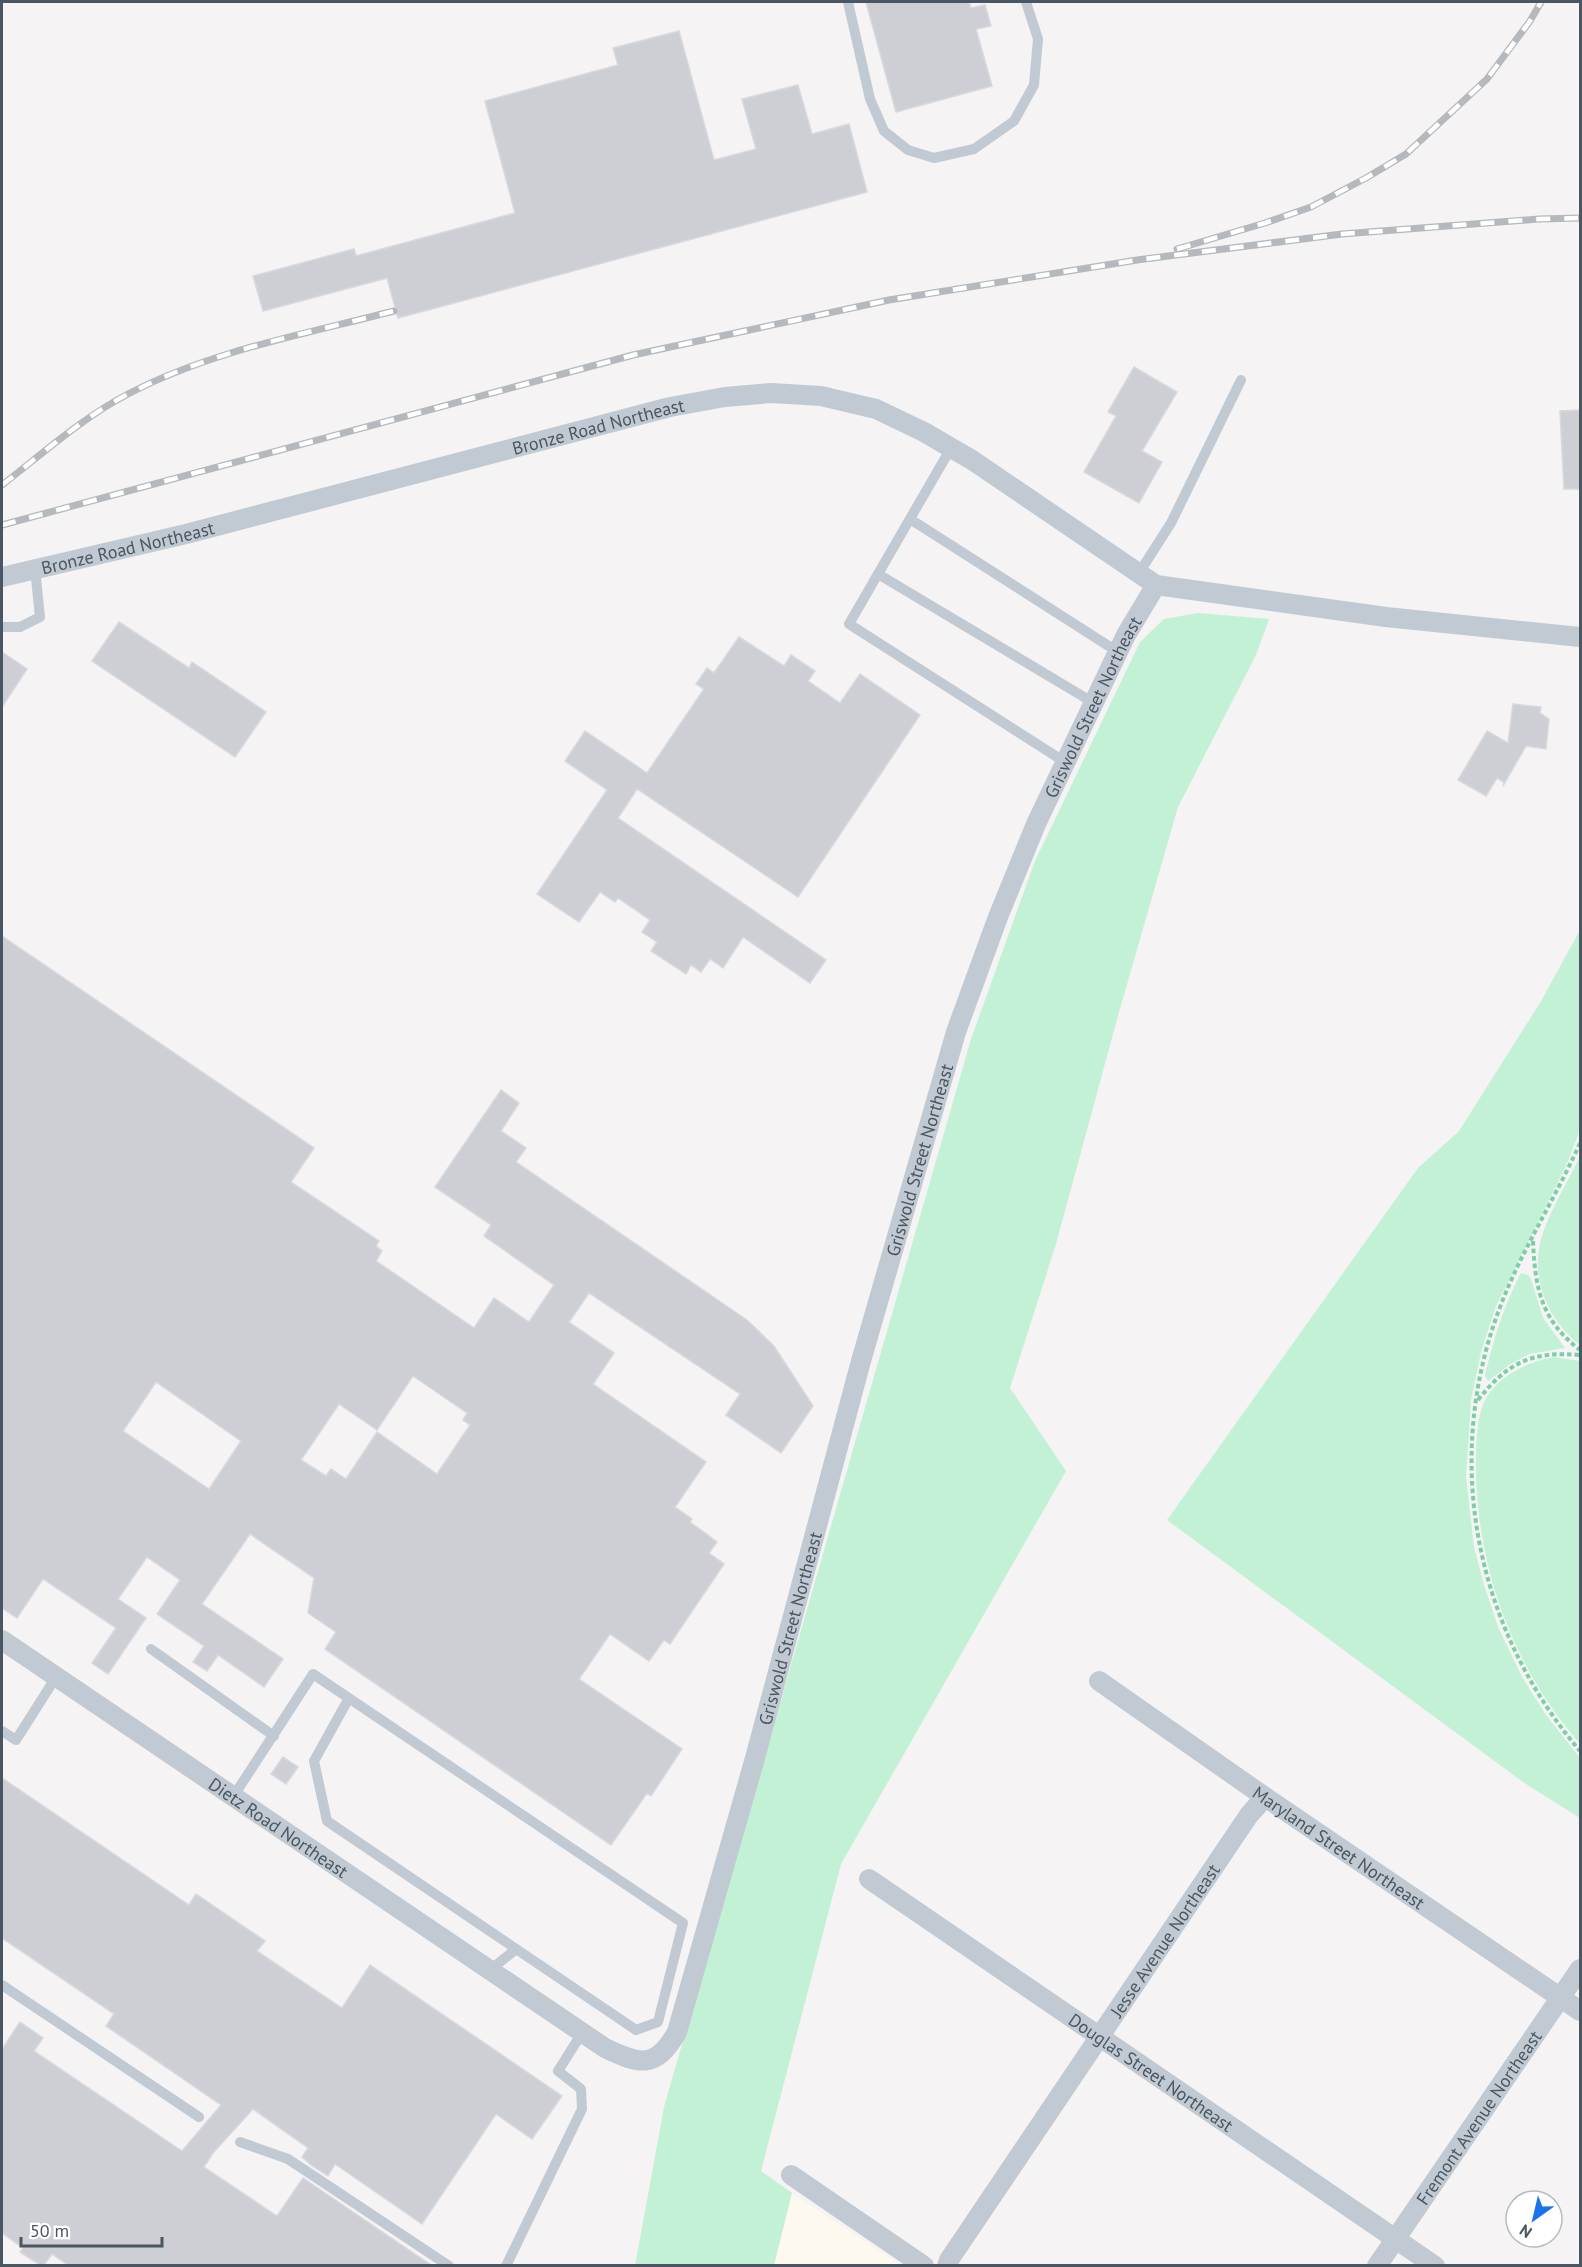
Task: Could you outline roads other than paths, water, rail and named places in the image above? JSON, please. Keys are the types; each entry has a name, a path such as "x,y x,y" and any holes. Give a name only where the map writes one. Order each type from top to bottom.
{"street":[{"name":"Bronze Road Northeast","path":"2,577 186,534 670,407 725,397 771,393 821,396 853,402 894,417 951,448 1156,585"},
{"name":"Griswold Street Northeast","path":"556,2015 605,2048 634,2060 657,2058 666,2050 677,2032 755,1758 865,1349 956,1032 998,916 1036,824 1118,652 1156,585"},
{"path":"1156,585 1386,616 1581,637"},
{"name":"Dietz Road Northeast","path":"2,1640 556,2015"},
{"name":"Maryland Street Northeast","path":"1099,1681 1265,1797 1581,2011"},
{"name":"Jesse Avenue Northeast","path":"947,2265 1249,1815 1265,1797"},
{"name":"Douglas Street Northeast","path":"869,1879 1435,2265"},
{"name":"Fremont Avenue Northeast","path":"1377,2265 1581,1969"},
{"path":"791,2175 924,2265"}],"lane":[{"path":"848,2 870,99 884,131 908,150 934,158 974,149 1014,121 1034,85 1038,39 1026,2"},
{"path":"1138,573 1172,523 1241,380"},
{"path":"951,448 849,624 1065,762"},
{"path":"910,519 1118,652"},
{"path":"2,627 20,627 40,617 35,569"},
{"path":"878,574 1094,703"},
{"path":"151,1649 274,1736"},
{"path":"233,1797 313,1674 349,1698 683,1923 658,2022 636,2030 327,1821 314,1761 349,1698"},
{"path":"2,1731 16,1740 56,1677"},
{"path":"489,1971 516,1949"},
{"path":"2,1985 199,2117"},
{"path":"506,2265 582,2109 581,2089 558,2071 582,2033"},
{"path":"240,2142 288,2160 448,2265"}],"railway":[{"path":"1177,249 1311,207 1406,154 1487,79 1530,21 1541,2"},
{"path":"2,525 633,355 889,300 1137,260 1342,234 1580,218"},
{"path":"2,485 95,414 159,379 258,345 394,311"}]}
